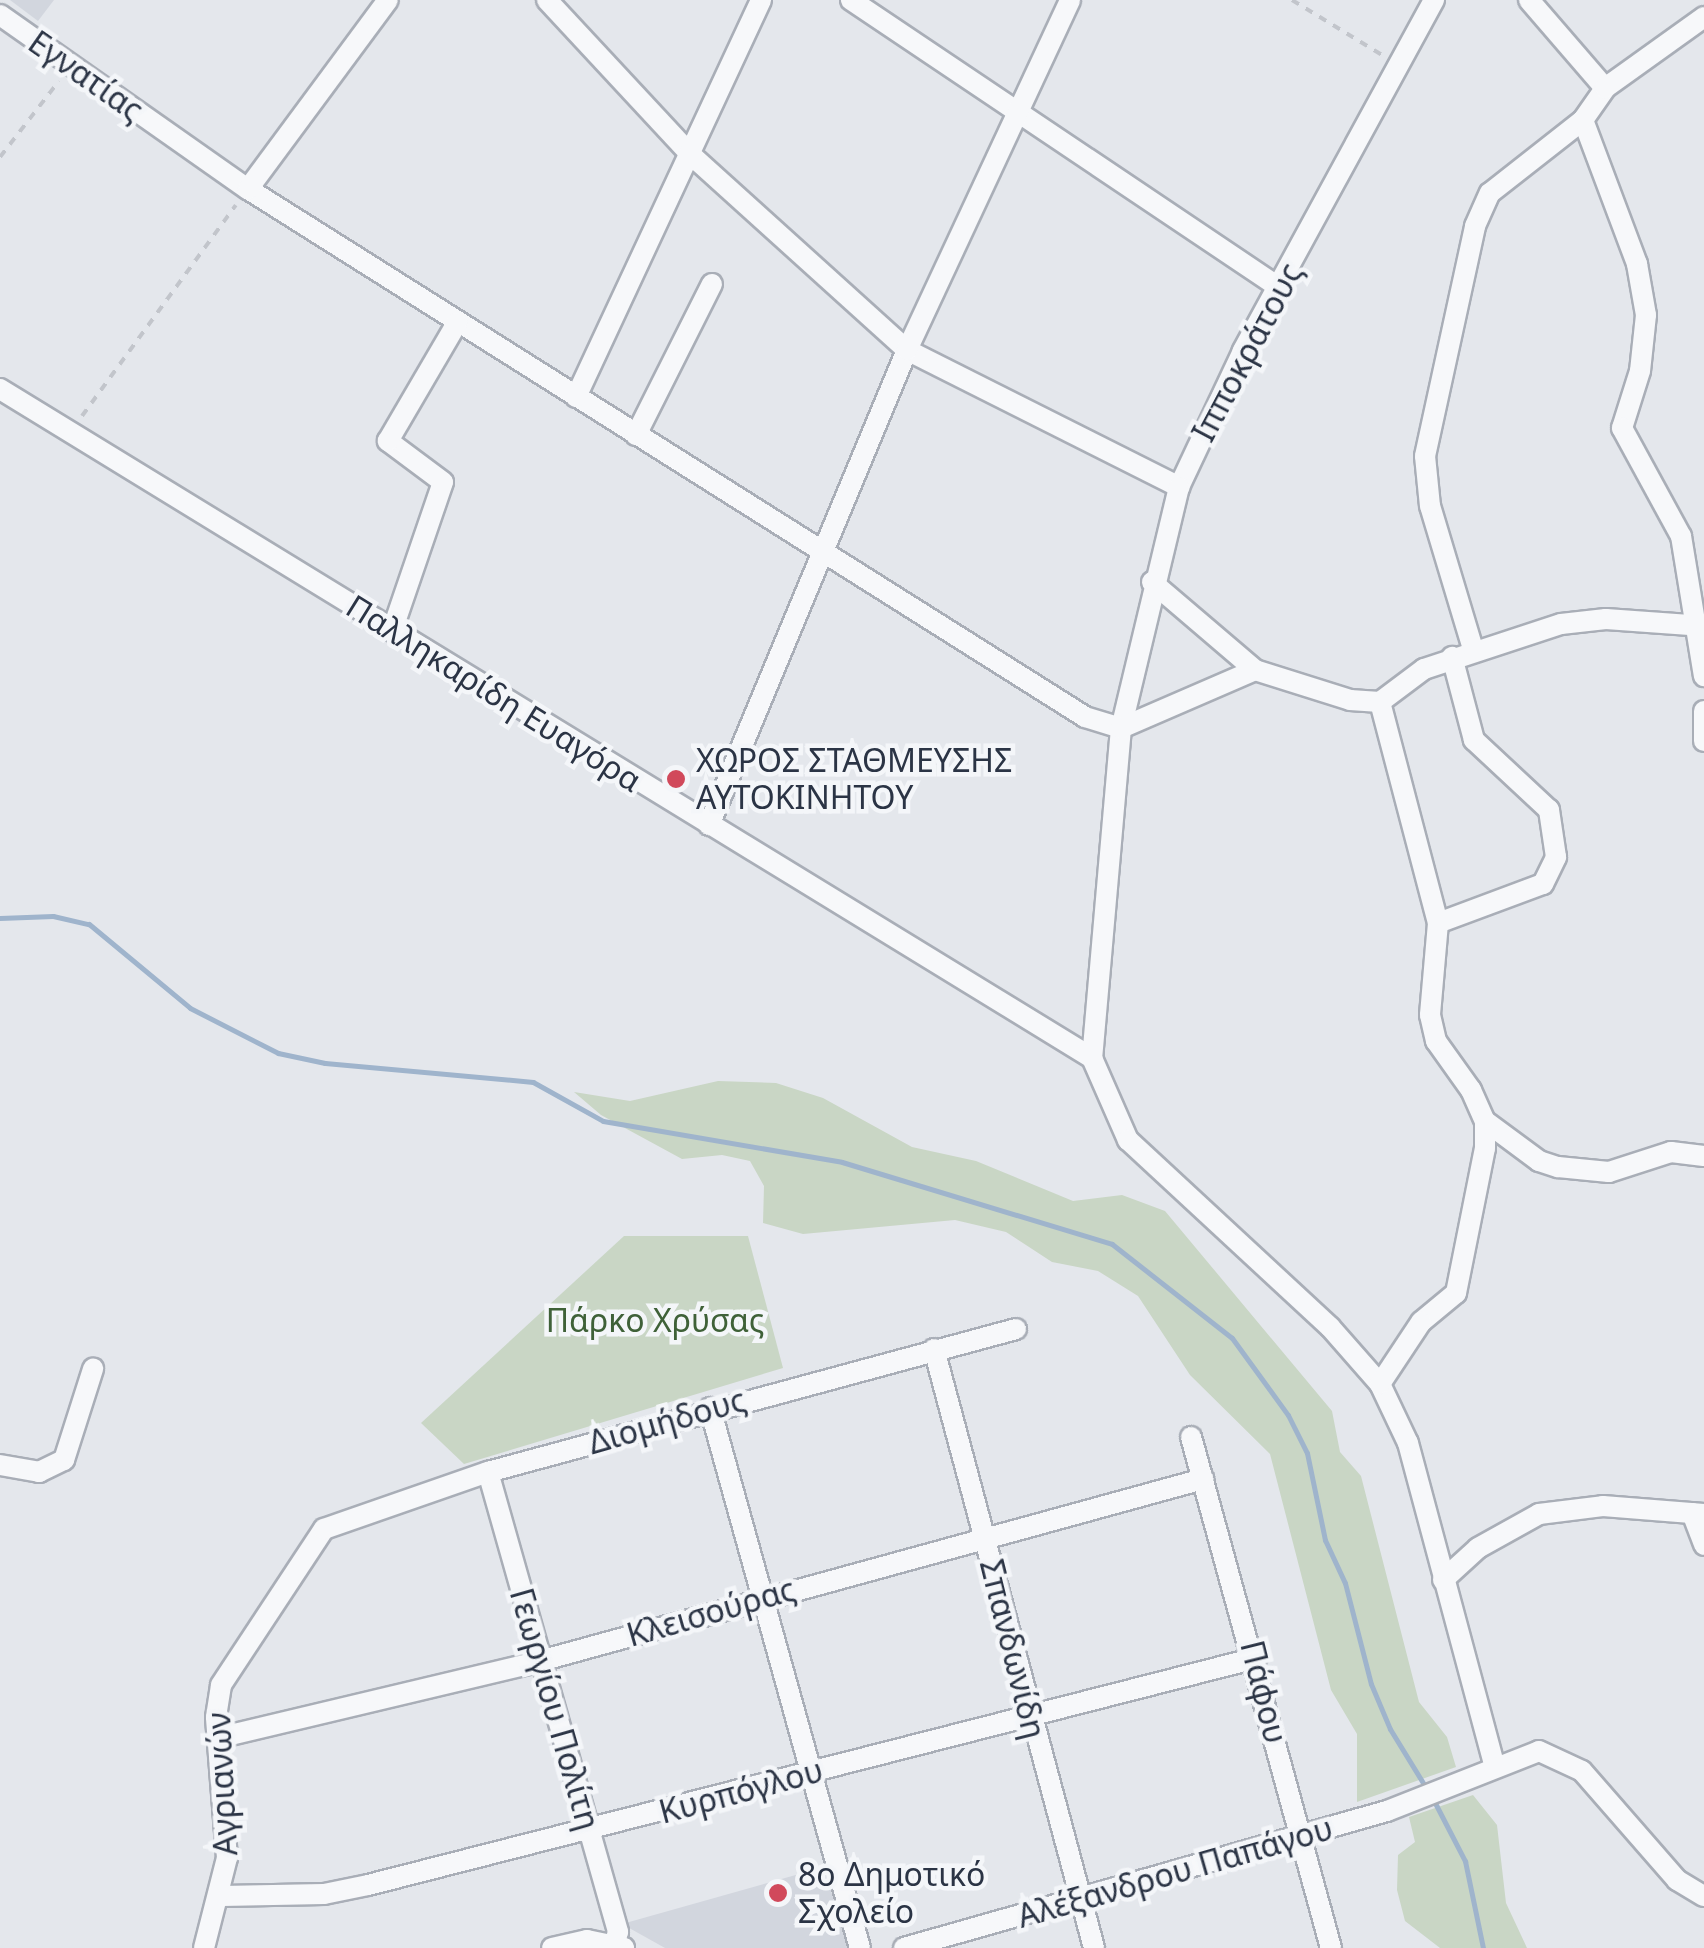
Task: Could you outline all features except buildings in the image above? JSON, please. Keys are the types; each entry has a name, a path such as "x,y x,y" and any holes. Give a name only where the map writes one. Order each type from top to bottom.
{"street":[{"path":"248,190 388,0"},
{"path":"547,0 690,153 907,350 1178,488"},
{"path":"576,397 761,0"},
{"path":"851,0 1020,108 1277,286"},
{"path":"709,826 907,350 1070,0"},
{"name":"Ιπποκράτους","path":"1092,1058 1121,728 1152,582 1178,488 1277,286 1402,68 1434,0"},
{"path":"1529,0 1605,88"},
{"name":"Εγνατίας","path":"0,15 248,190 1085,717 1121,728"},
{"path":"1472,649 1430,506 1425,456 1484,204 1583,120 1605,88 1704,17"},
{"path":"1583,120 1637,264 1646,316 1640,372 1622,428 1681,536 1699,624 1704,676"},
{"path":"636,435 712,284"},
{"path":"392,630 443,482 388,441 458,322"},
{"name":"Παλληκαρίδη Ευαγόρα","path":"0,389 1092,1058"},
{"path":"1152,582 1255,670 1316,692 1380,702 1424,668 1472,649 1606,618 1699,624"},
{"path":"1438,922 1543,884 1556,857 1549,810 1474,740 1452,658"},
{"path":"1121,728 1255,670"},
{"path":"1380,702 1438,922 1430,1015 1436,1040 1485,1122 1539,1161 1558,1167 1609,1172 1671,1152 1704,1156"},
{"path":"1704,711 1704,740"},
{"path":"1092,1058 1128,1140 1330,1328 1380,1384 1408,1443 1494,1764"},
{"path":"1380,1384 1421,1322 1456,1293 1485,1122"},
{"name":"Διομήδους","path":"324,1529 488,1472 710,1408 1016,1329"},
{"name":"Σπανδωνίδη","path":"934,1349 1094,1948"},
{"path":"0,1465 39,1472 64,1460 93,1369"},
{"path":"710,1408 860,1948"},
{"name":"Πάφου","path":"1190,1437 1256,1658 1332,1948"},
{"name":"Γεωργίου Πολίτη","path":"488,1472 619,1946"},
{"name":"Κλεισούρας","path":"218,1738 540,1661 984,1536 1203,1479"},
{"path":"1443,1580 1478,1548 1540,1514 1603,1506 1698,1514 1704,1545"},
{"name":"Αγριανών","path":"204,1948 222,1896 227,1829 218,1738 221,1685 324,1529"},
{"name":"Κυρπόγλου","path":"222,1896 324,1894 590,1832 1029,1714 1256,1658"},
{"name":"Αλέξανδρου Παπάγου","path":"904,1948 1387,1812 1461,1784 1494,1764 1540,1752 1564,1758 1677,1880 1704,1896"},
{"path":"552,1948 587,1940 619,1946"}],"path":[{"path":"1292,0 1402,68"},
{"path":"0,157 71,65"},
{"path":"70,432 248,190"}],"shaded area":[{"path":"10,0 54,0 38,21"},
{"name":"8ο Δημοτικό Σχολείο","path":"824,1867 848,1948 665,1948 622,1924"}],"green space":[{"path":"718,1081 776,1083 823,1098 912,1147 976,1161 1073,1201 1122,1195 1165,1211 1332,1411 1340,1452 1361,1476 1419,1702 1447,1737 1456,1767 1357,1802 1357,1734 1331,1690 1270,1454 1190,1375 1138,1296 1098,1271 1052,1262 1006,1232 955,1220 803,1234 763,1223 764,1186 750,1161 722,1155 682,1159 601,1115 574,1092 630,1101"},
{"name":"Πάρκο Χρύσας","path":"624,1236 748,1236 783,1368 464,1464 421,1423"},
{"path":"1473,1795 1497,1825 1506,1903 1527,1948 1440,1948 1405,1921 1397,1890 1398,1855 1415,1842 1409,1817"}],"waterway":[{"path":"0,918 53,916 89,924 190,1008 278,1053 325,1063 533,1082 603,1121 842,1162 1112,1244 1232,1338 1288,1415 1307,1453 1325,1540 1345,1583 1371,1684 1390,1729 1428,1791"},
{"path":"1434,1801 1465,1861 1483,1948"}],"place":[{"name":"ΧΩΡΟΣ ΣΤΑΘΜΕΥΣΗΣ ΑΥΤΟΚΙΝΗΤΟΥ","path":"676,779"},
{"name":"8ο Δημοτικό Σχολείο","path":"778,1893"}]}
